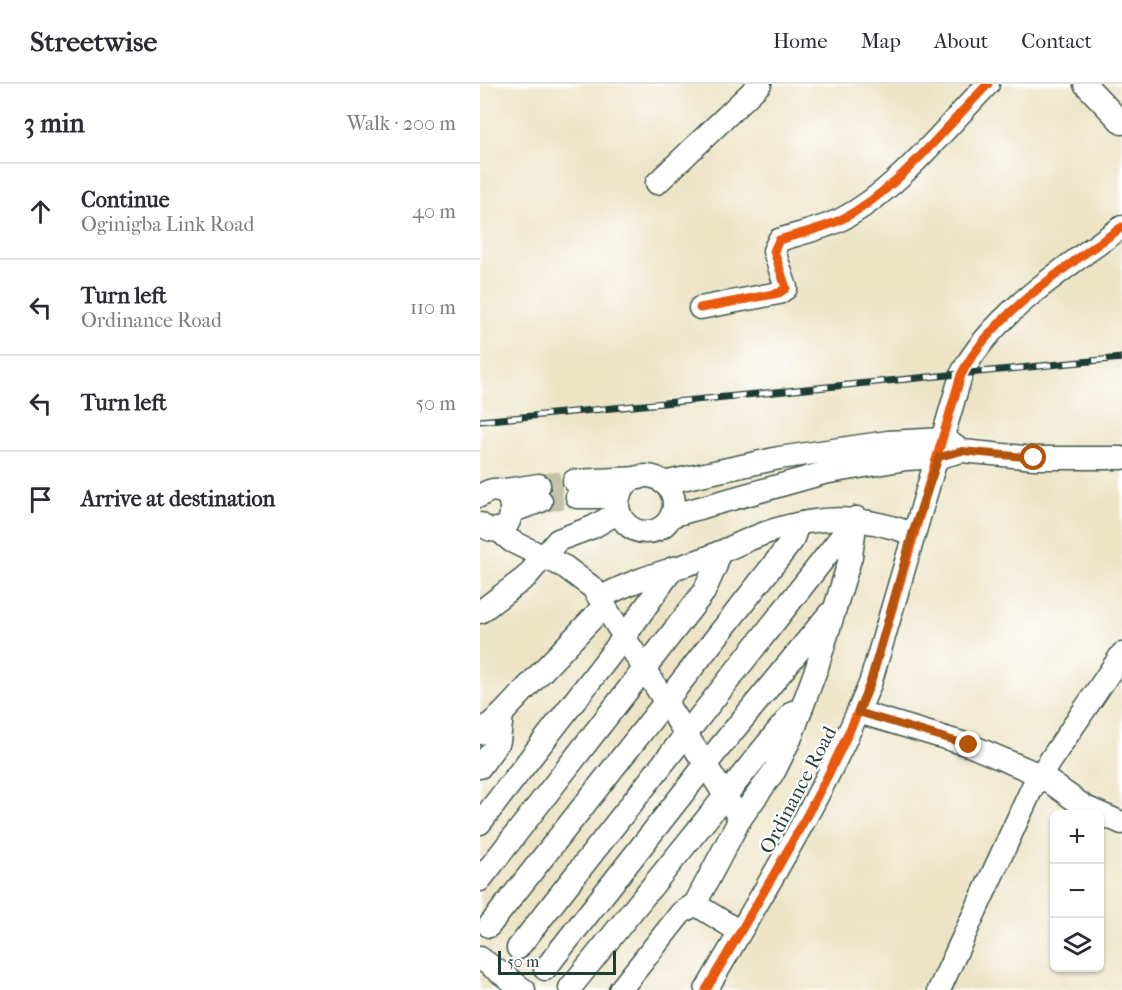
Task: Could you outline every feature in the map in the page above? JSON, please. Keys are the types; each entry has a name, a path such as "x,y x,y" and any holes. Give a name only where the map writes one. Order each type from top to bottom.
{"street":[{"path":"657,183 759,84"},
{"path":"700,308 778,293 786,288 774,250 779,240 838,221 862,206 897,178 988,84"},
{"path":"1085,84 1122,123"},
{"name":"Ordinance Road","path":"705,990 836,762 870,684 912,534 948,449 961,375 972,352 1013,311 1122,227"},
{"path":"663,483 779,458 888,442 1034,458 1122,458"},
{"path":"671,516 824,473 906,459 948,449"},
{"path":"623,512 624,487 639,478"},
{"path":"639,478 656,478 663,483 673,498 671,516 667,523 653,531 645,532 623,512 576,489 639,478"},
{"path":"486,492 540,493 513,511 508,523 489,527"},
{"path":"486,492 509,498 513,511"},
{"path":"480,612 526,578 543,555 558,540 593,527 623,512"},
{"path":"565,567 561,558 567,548 623,512"},
{"path":"480,733 502,714 603,601 624,584 718,553 774,530 798,525 855,518 880,522 912,534"},
{"path":"620,990 681,913 695,904 740,819 775,770 808,695 850,556 855,518"},
{"path":"518,948 855,518"},
{"path":"798,525 792,541 485,922 571,989 808,695"},
{"path":"489,527 511,541 565,567 586,582 603,601 740,819"},
{"path":"480,880 704,592 716,565 718,553"},
{"path":"480,823 625,636 673,568"},
{"path":"545,969 706,764 836,606"},
{"path":"939,990 1040,775 1051,763 1122,654"},
{"path":"858,712 969,745 1040,775 1085,807 1122,823"},
{"path":"480,767 500,741 502,714"},
{"path":"695,904 740,932"},
{"path":"480,958 515,989"},
{"path":"480,973 515,989"}],"tunnel":[{"path":"539,485 574,481"},
{"path":"541,501 577,497"}],"railway":[{"path":"480,421 1122,358"}],"cycle path":[{"path":"700,308 779,293 786,288 774,251 779,240 817,229 861,208 900,177 988,84"},
{"path":"706,990 814,801 853,724 870,684 961,375 974,353 1011,312 1055,275 1122,227"}],"route":[{"path":"969,745 858,712 870,684 912,534 939,457 962,451 1034,458"}]}
